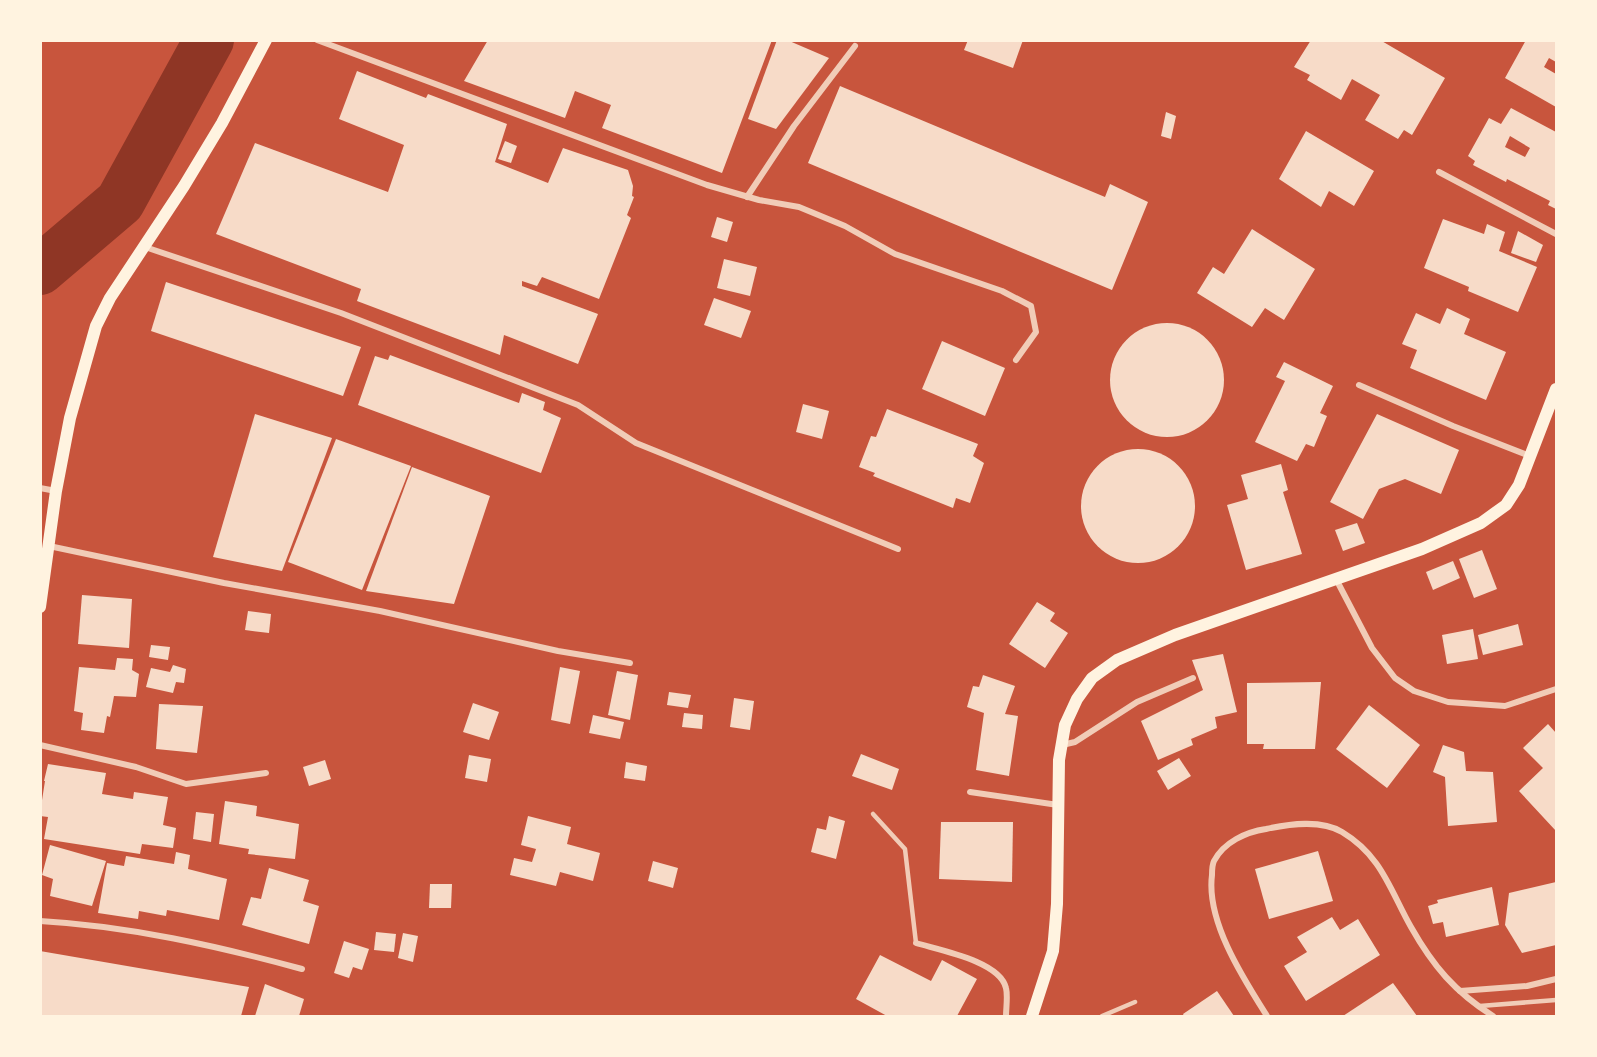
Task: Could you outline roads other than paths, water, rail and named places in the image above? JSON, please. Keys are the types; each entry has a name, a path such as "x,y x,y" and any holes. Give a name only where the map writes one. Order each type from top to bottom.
{"main road":[{"path":"40,607 70,418 96,326 110,298 184,186 266,40"},
{"path":"1032,1017 1053,951 1057,904 1059,760 1065,725 1077,699 1092,678 1117,660 1175,635 1422,549 1481,523 1506,505 1520,485 1557,389"}],"street":[{"path":"317,40 646,164 747,197 799,207 845,226 895,254 1002,291 1031,306 1036,332 1016,360"},
{"path":"747,197 795,126 856,43"},
{"path":"1439,172 1557,234"},
{"path":"144,246 341,314 578,405 636,443 898,549"},
{"path":"1359,385 1453,426 1532,456"},
{"path":"40,488 57,491"},
{"path":"49,546 224,583 380,611 558,651 630,663"},
{"path":"1336,579 1372,648 1395,678 1414,691 1448,702 1504,706 1557,689"},
{"path":"1062,745 1075,742 1137,702 1193,678"},
{"path":"40,745 136,767 186,784 267,773"},
{"path":"970,792 1058,805"},
{"path":"1267,1017 1244,981 1221,931 1210,891 1213,862 1233,840 1288,824 1317,825 1341,831 1366,851 1388,878 1410,926 1442,975 1478,1007 1493,1017"},
{"path":"40,921 101,927 228,949 302,969"},
{"path":"916,943 985,965 1001,977 1006,988 1006,1017"},
{"path":"1460,991 1527,986 1557,980"}],"lane":[{"path":"873,814 905,849 916,943"},
{"path":"1478,1007 1557,1000"},
{"path":"1102,1017 1135,1002"}],"waterway":[{"path":"40,270 120,202 209,40"}]}
